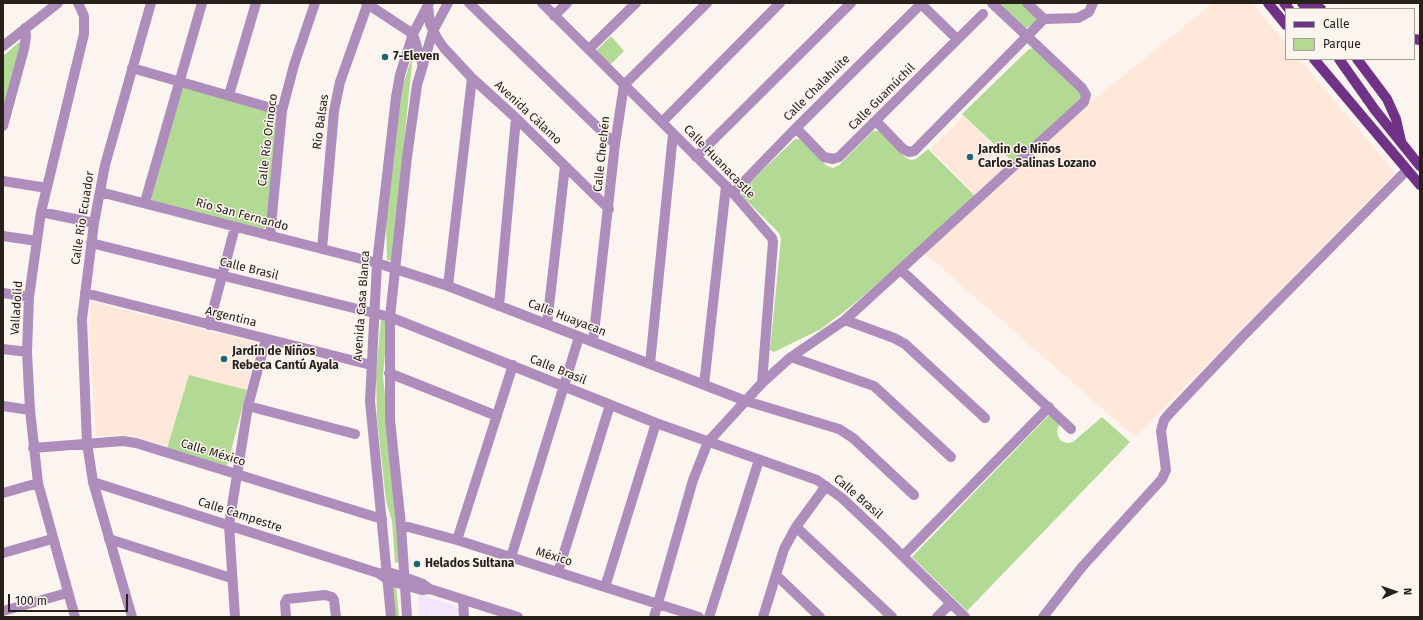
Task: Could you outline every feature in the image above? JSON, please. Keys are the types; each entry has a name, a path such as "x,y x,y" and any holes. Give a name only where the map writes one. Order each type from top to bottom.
{"main road":[{"path":"1268,3 1285,24"},
{"path":"1315,60 1420,185"},
{"path":"1340,60 1346,72 1420,166"},
{"path":"1346,60 1346,72"},
{"path":"1359,60 1387,99 1396,119 1402,145"}],"street":[{"path":"3,46 24,28 58,3"},
{"name":"Valladolid","path":"75,617 52,539 38,483 33,448 27,352 29,297 41,212 84,34 84,16 78,3"},
{"name":"Calle Río Ecuador","path":"132,617 93,482 87,443 81,334 94,223 111,138 150,3"},
{"path":"145,202 202,3"},
{"path":"229,95 256,3"},
{"name":"Calle Río Orinoco","path":"270,236 282,111 294,65 315,3"},
{"path":"367,3 413,34 422,63"},
{"name":"Río Balsas","path":"322,249 334,111 340,82 367,3"},
{"path":"407,617 401,526 390,420 390,318 412,116 422,63 433,31 448,3"},
{"path":"469,3 615,144"},
{"name":"Calle Huanacastle","path":"542,3 733,193 771,236 773,242 762,383"},
{"path":"554,16 567,3"},
{"path":"589,49 636,3"},
{"path":"624,85 707,3"},
{"path":"662,122 780,3"},
{"path":"696,157 851,3"},
{"path":"920,3 958,39"},
{"name":"Calle Chalahuite","path":"733,193 920,3"},
{"path":"654,617 694,480 708,442 762,383 790,357 845,320 901,270 990,186 1083,104 1086,95 1082,88 1027,38 992,3"},
{"path":"1027,3 1044,19 1078,18 1087,14 1093,3"},
{"path":"428,5 429,19 433,31"},
{"name":"Avenida Casa Blanca","path":"391,617 385,575 382,519 371,416 371,366 377,263 396,97 413,34 428,5"},
{"name":"Calle Guamúchil","path":"796,128 820,154 827,159 833,159 843,154 983,14"},
{"path":"876,121 903,149 909,152 914,151 1027,38 1044,19"},
{"path":"3,126 24,49 26,37 24,28"},
{"path":"413,34 433,31"},
{"name":"Avenida Cálamo","path":"433,31 441,44 472,78 516,118 609,209"},
{"path":"132,68 282,111"},
{"path":"448,286 472,78"},
{"name":"Calle Chechén","path":"593,342 609,209 615,144 624,85"},
{"path":"499,306 516,118"},
{"path":"650,364 673,134"},
{"path":"547,324 565,166"},
{"path":"1043,617 1082,567 1162,479 1166,470 1161,431 1164,420 1242,336 1407,170"},
{"path":"3,181 47,188"},
{"path":"704,385 726,186"},
{"name":"Río San Fernando","path":"100,192 145,202 235,227 377,263"},
{"path":"41,212 94,223"},
{"path":"209,325 235,227"},
{"path":"3,236 37,240"},
{"name":"Calle Brasil","path":"92,243 375,313 513,365 656,423 817,480 826,486 903,556 965,617"},
{"name":"Calle Huayacan","path":"377,263 448,286 746,401 847,432 914,495"},
{"path":"901,270 1071,429"},
{"path":"3,292 29,297"},
{"name":"Argentina","path":"85,293 371,366"},
{"path":"845,320 894,338 905,344 985,418"},
{"path":"510,557 579,337"},
{"path":"235,617 231,578 229,525 248,406 266,339"},
{"path":"3,349 27,352"},
{"path":"790,357 874,386 951,456"},
{"path":"457,540 513,365"},
{"path":"389,373 497,416"},
{"path":"558,572 610,405"},
{"path":"3,406 30,410"},
{"path":"248,406 355,434"},
{"path":"903,556 1049,407"},
{"path":"605,587 656,423"},
{"name":"Calle México","path":"33,448 123,441 136,443 382,519"},
{"path":"709,617 759,460"},
{"name":"Calle Campestre","path":"93,482 404,581 422,590 430,589 517,617"},
{"path":"3,493 38,483"},
{"path":"763,617 784,550 796,527 826,486"},
{"name":"México","path":"401,526 457,540 699,617"},
{"path":"796,527 892,617"},
{"path":"3,553 52,539"},
{"path":"109,539 231,578"},
{"path":"776,575 820,617"},
{"path":"3,611 67,592"},
{"path":"286,617 285,603 287,599 324,595 332,597 336,617"},
{"path":"462,600 464,617"},
{"path":"937,617 951,603"}],"shaded area":[{"path":"1213,3 1252,3 1285,43 1285,60 1300,60 1395,173 1135,437 920,249 1092,101"},
{"name":"Jardin de Niños Carlos Salinas Lozano","path":"964,116 1011,164 975,195 930,149"},
{"path":"92,302 258,343 246,390 189,375 167,446 129,435 96,436 89,324"},
{"path":"418,594 454,605 459,610 460,617 423,617 419,614"}],"green space":[{"path":"999,3 1026,3 1038,20 1025,28"},
{"path":"611,36 624,51 610,65 596,51"},
{"path":"24,38 3,109 3,56"},
{"path":"1035,48 1081,93 1079,103 1013,162 962,114 1029,49"},
{"path":"413,54 392,261 387,260 386,222 401,91"},
{"path":"185,87 275,113 278,117 267,226 263,229 153,202 150,197 181,90"},
{"path":"873,131 879,131 906,158 911,160 916,159 928,149 976,197 854,304 821,329 774,352 770,350 781,239 779,233 742,196 742,190 795,139 800,139 827,166 833,168 839,165"},
{"path":"381,319 388,321 383,376 402,561 395,563 392,521 386,501 377,418 376,374"},
{"path":"189,375 247,390 227,466 167,448"},
{"path":"1050,414 1060,423 1057,430 1061,441 1067,443 1073,442 1102,417 1130,442 967,611 912,557"},
{"path":"396,585 399,617 395,617 392,586"}],"place":[{"name":"7-Eleven","path":"385,57"},
{"name":"Jardin de Niños Carlos Salinas Lozano","path":"970,157"},
{"name":"Jardín de Niños Rebeca Cantú Ayala","path":"224,359"},
{"name":"Helados Sultana","path":"417,564"}]}
